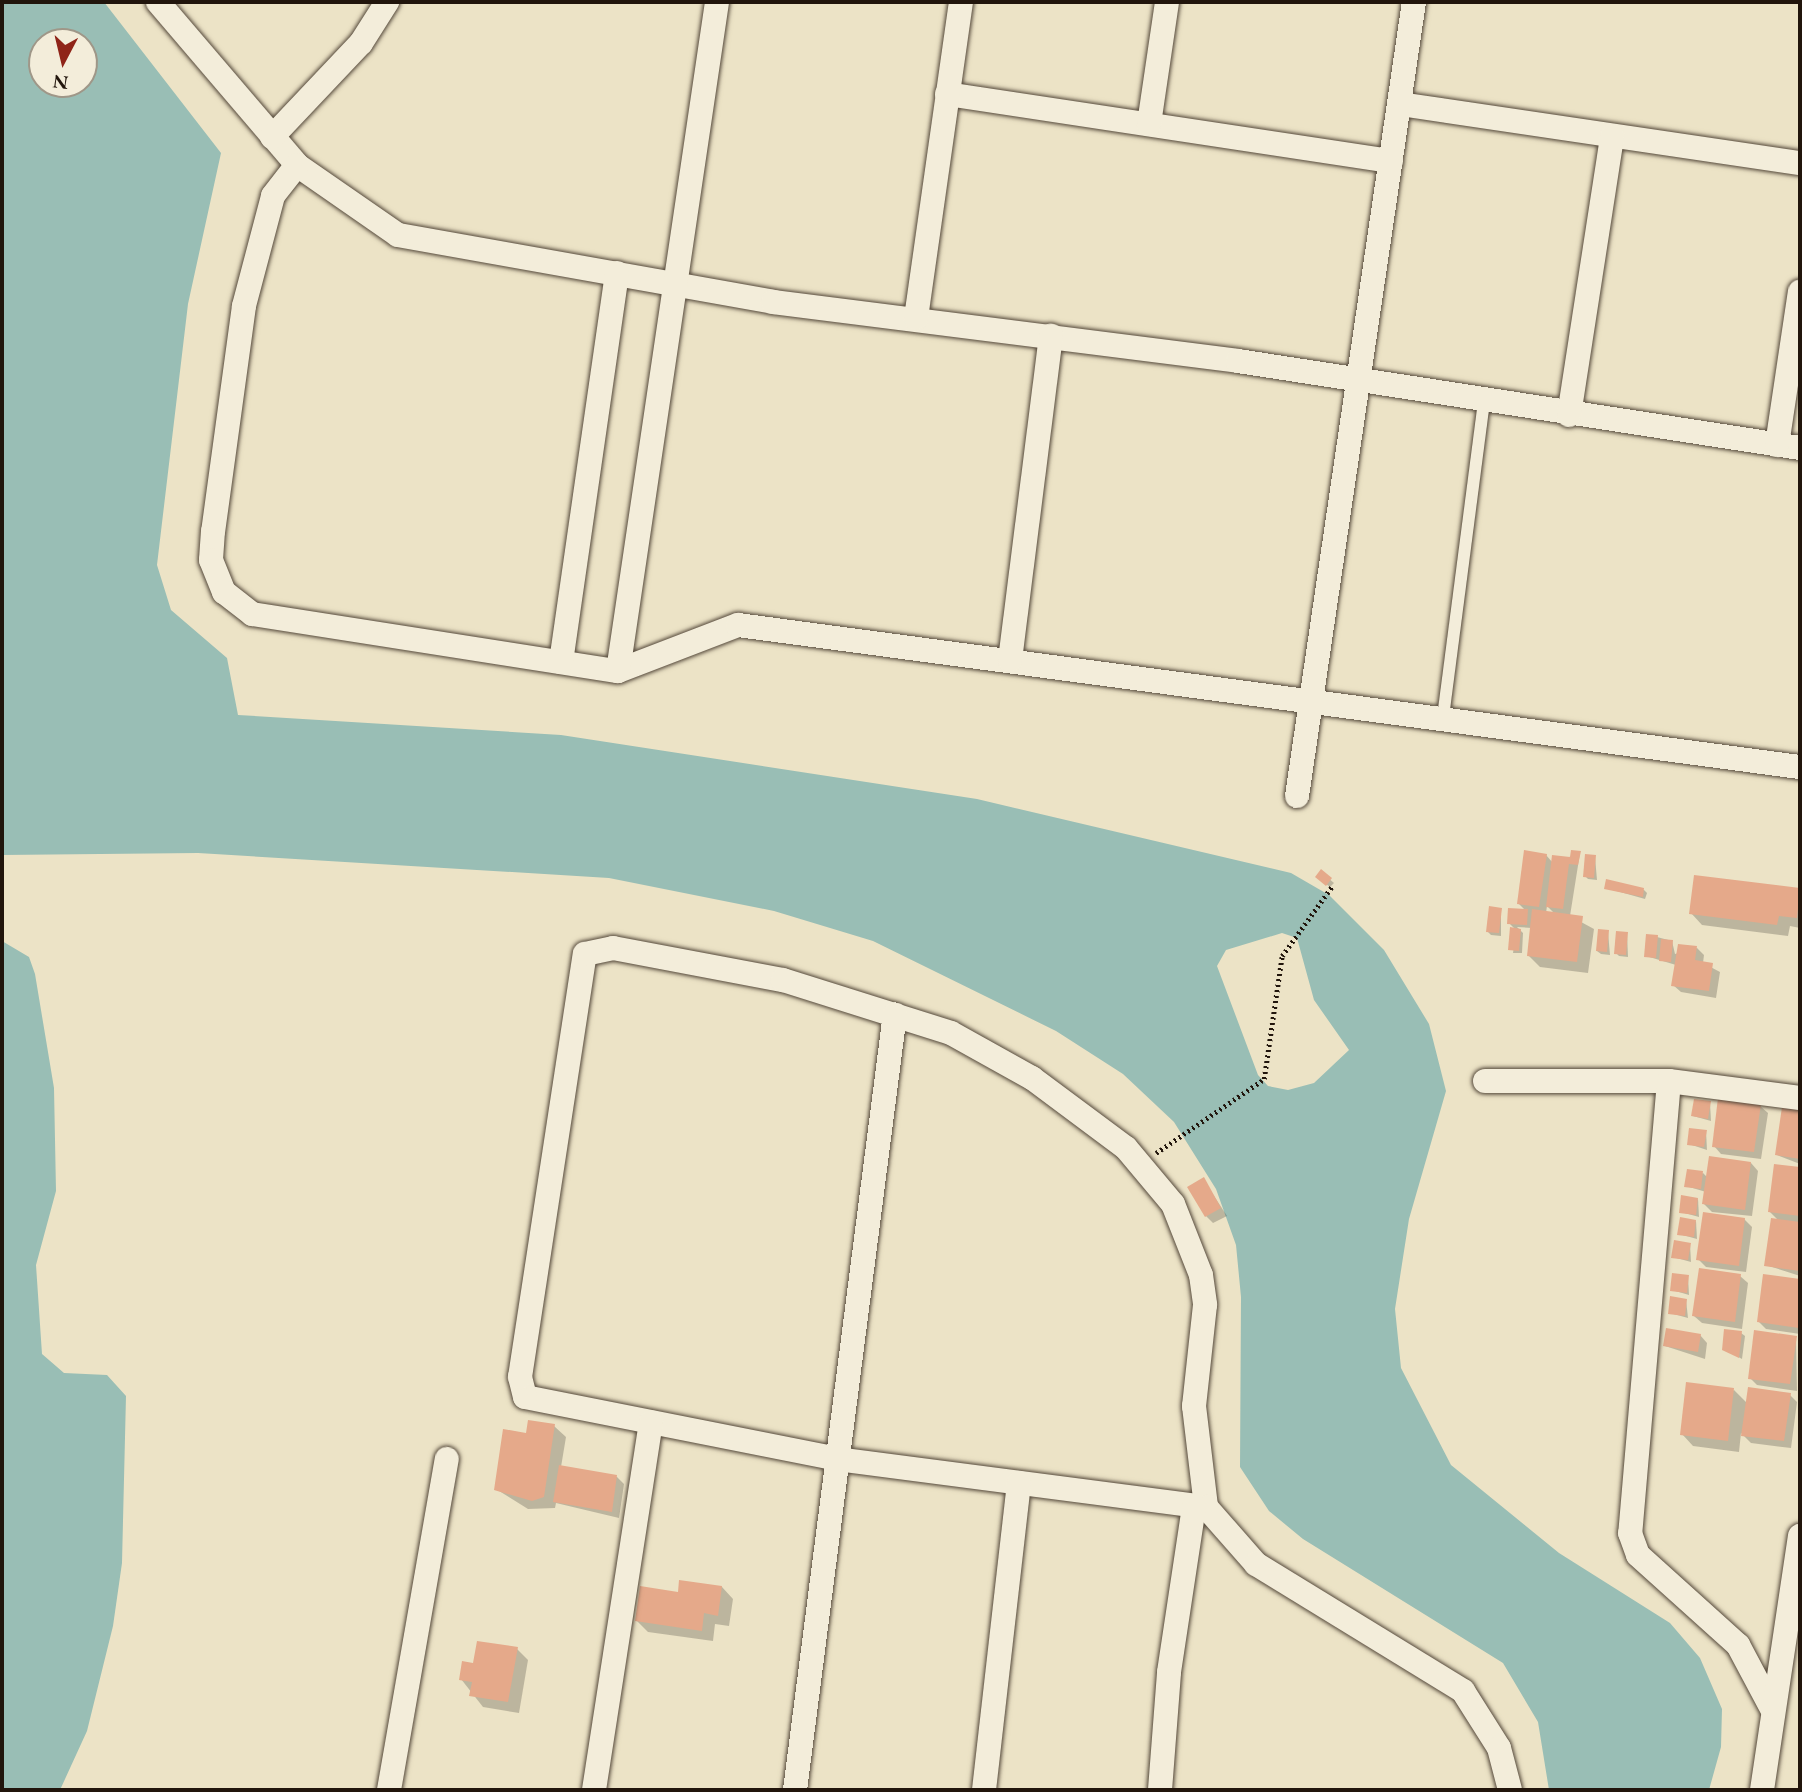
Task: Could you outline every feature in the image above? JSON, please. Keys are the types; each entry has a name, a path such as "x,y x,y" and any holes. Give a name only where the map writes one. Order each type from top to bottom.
{"street":[{"path":"158,2 297,164 397,235 677,281 774,302 1051,336 1789,447 1800,292"},
{"path":"272,137 360,43 387,2"},
{"path":"618,671 717,2"},
{"path":"916,318 961,2"},
{"path":"1149,124 1167,2"},
{"path":"1297,796 1414,2"},
{"path":"947,94 1391,161"},
{"path":"1399,104 1800,163"},
{"path":"1569,415 1612,136"},
{"path":"297,164 273,196 244,306 211,560 224,592 252,614 618,671 738,625 1311,698 1800,767"},
{"path":"561,662 617,272"},
{"path":"1010,660 1051,336"},
{"path":"1160,1790 1169,1672 1200,1507 1194,1406 1204,1291 1191,1239 1172,1204 1126,1148 1032,1078 951,1032 895,1014 694,962 613,948 585,954 521,1391 535,1402 838,1459 1200,1507 1256,1564 1463,1692 1499,1748 1510,1790"},
{"path":"795,1790 895,1014"},
{"path":"1669,1081 1630,1533 1639,1555 1738,1644 1772,1709"},
{"path":"1485,1082 1669,1081 1800,1098"},
{"path":"594,1790 650,1422"},
{"path":"389,1790 447,1459"},
{"path":"985,1790 1019,1483"},
{"path":"1762,1790 1800,1536"}],"lane":[{"path":"1443,717 1484,402"}],"path":[{"path":"1176,1139 1264,1079 1282,956 1333,885"}],"water":[{"path":"2,2 104,2 221,153 188,304 157,565 171,610 227,658 238,715 561,735 977,799 1291,873 1329,895 1384,950 1429,1024 1446,1091 1409,1219 1395,1309 1401,1368 1451,1465 1559,1553 1670,1623 1700,1658 1722,1709 1721,1747 1709,1790 1549,1790 1538,1722 1503,1663 1303,1539 1269,1511 1240,1467 1241,1297 1236,1245 1216,1189 1174,1122 1123,1074 1056,1031 873,941 774,911 609,878 198,853 2,855","holes":["1282,933 1297,938 1314,1000 1349,1050 1314,1083 1288,1090 1268,1086 1258,1075 1217,966 1226,950"]},
{"path":"2,941 29,957 35,974 54,1088 56,1191 36,1265 42,1354 64,1373 107,1375 126,1396 122,1563 113,1626 87,1731 60,1790 2,1790"}],"building":[{"path":"1524,850 1547,854 1539,907 1517,904"},
{"path":"1571,850 1581,851 1578,865 1569,864 1563,909 1546,907 1552,855 1570,857"},
{"path":"1585,854 1596,855 1594,878 1583,877"},
{"path":"1321,869 1332,878 1326,886 1315,877"},
{"path":"1694,875 1800,888 1797,918 1779,916 1777,925 1689,914"},
{"path":"1606,879 1644,888 1643,897 1604,889"},
{"path":"1489,906 1502,908 1499,933 1486,932"},
{"path":"1508,908 1528,909 1527,925 1507,924"},
{"path":"1532,909 1583,916 1577,962 1527,956"},
{"path":"1510,927 1521,929 1519,951 1508,950"},
{"path":"1598,929 1609,930 1607,952 1596,951"},
{"path":"1616,931 1628,932 1626,955 1614,954"},
{"path":"1646,934 1658,935 1656,958 1644,957"},
{"path":"1661,939 1673,940 1671,962 1659,961"},
{"path":"1678,944 1697,946 1695,960 1713,963 1709,991 1671,986"},
{"path":"1718,1098 1761,1104 1754,1152 1712,1147"},
{"path":"1694,1099 1711,1101 1708,1119 1691,1116"},
{"path":"1782,1107 1800,1110 1800,1159 1775,1155"},
{"path":"1689,1128 1707,1130 1704,1147 1687,1145"},
{"path":"1709,1156 1751,1162 1745,1210 1702,1204"},
{"path":"1774,1164 1800,1167 1800,1216 1768,1212"},
{"path":"1687,1169 1703,1171 1701,1189 1684,1187"},
{"path":"1204,1177 1221,1208 1205,1217 1187,1187"},
{"path":"1681,1195 1698,1198 1696,1215 1679,1213"},
{"path":"1703,1212 1745,1218 1739,1266 1696,1260"},
{"path":"1680,1217 1696,1220 1694,1237 1677,1235"},
{"path":"1771,1218 1800,1222 1800,1271 1764,1266"},
{"path":"1674,1240 1691,1243 1688,1260 1671,1258"},
{"path":"1699,1268 1741,1274 1735,1322 1692,1316"},
{"path":"1672,1273 1689,1275 1687,1293 1670,1291"},
{"path":"1763,1274 1800,1279 1799,1328 1757,1322"},
{"path":"1670,1296 1687,1299 1685,1316 1668,1314"},
{"path":"1666,1328 1701,1334 1698,1352 1663,1346"},
{"path":"1724,1329 1742,1331 1739,1358 1722,1350"},
{"path":"1754,1330 1797,1336 1790,1384 1748,1379"},
{"path":"1686,1382 1734,1388 1728,1441 1680,1435"},
{"path":"1748,1387 1791,1393 1784,1441 1741,1436"},
{"path":"528,1420 555,1424 544,1497 532,1501 494,1490 503,1429 526,1433"},
{"path":"559,1465 617,1475 612,1512 553,1502"},
{"path":"679,1580 722,1586 718,1616 704,1613 702,1631 635,1621 640,1586 678,1592"},
{"path":"477,1641 518,1647 508,1702 469,1696 472,1682 459,1680 462,1661 473,1663"}]}
